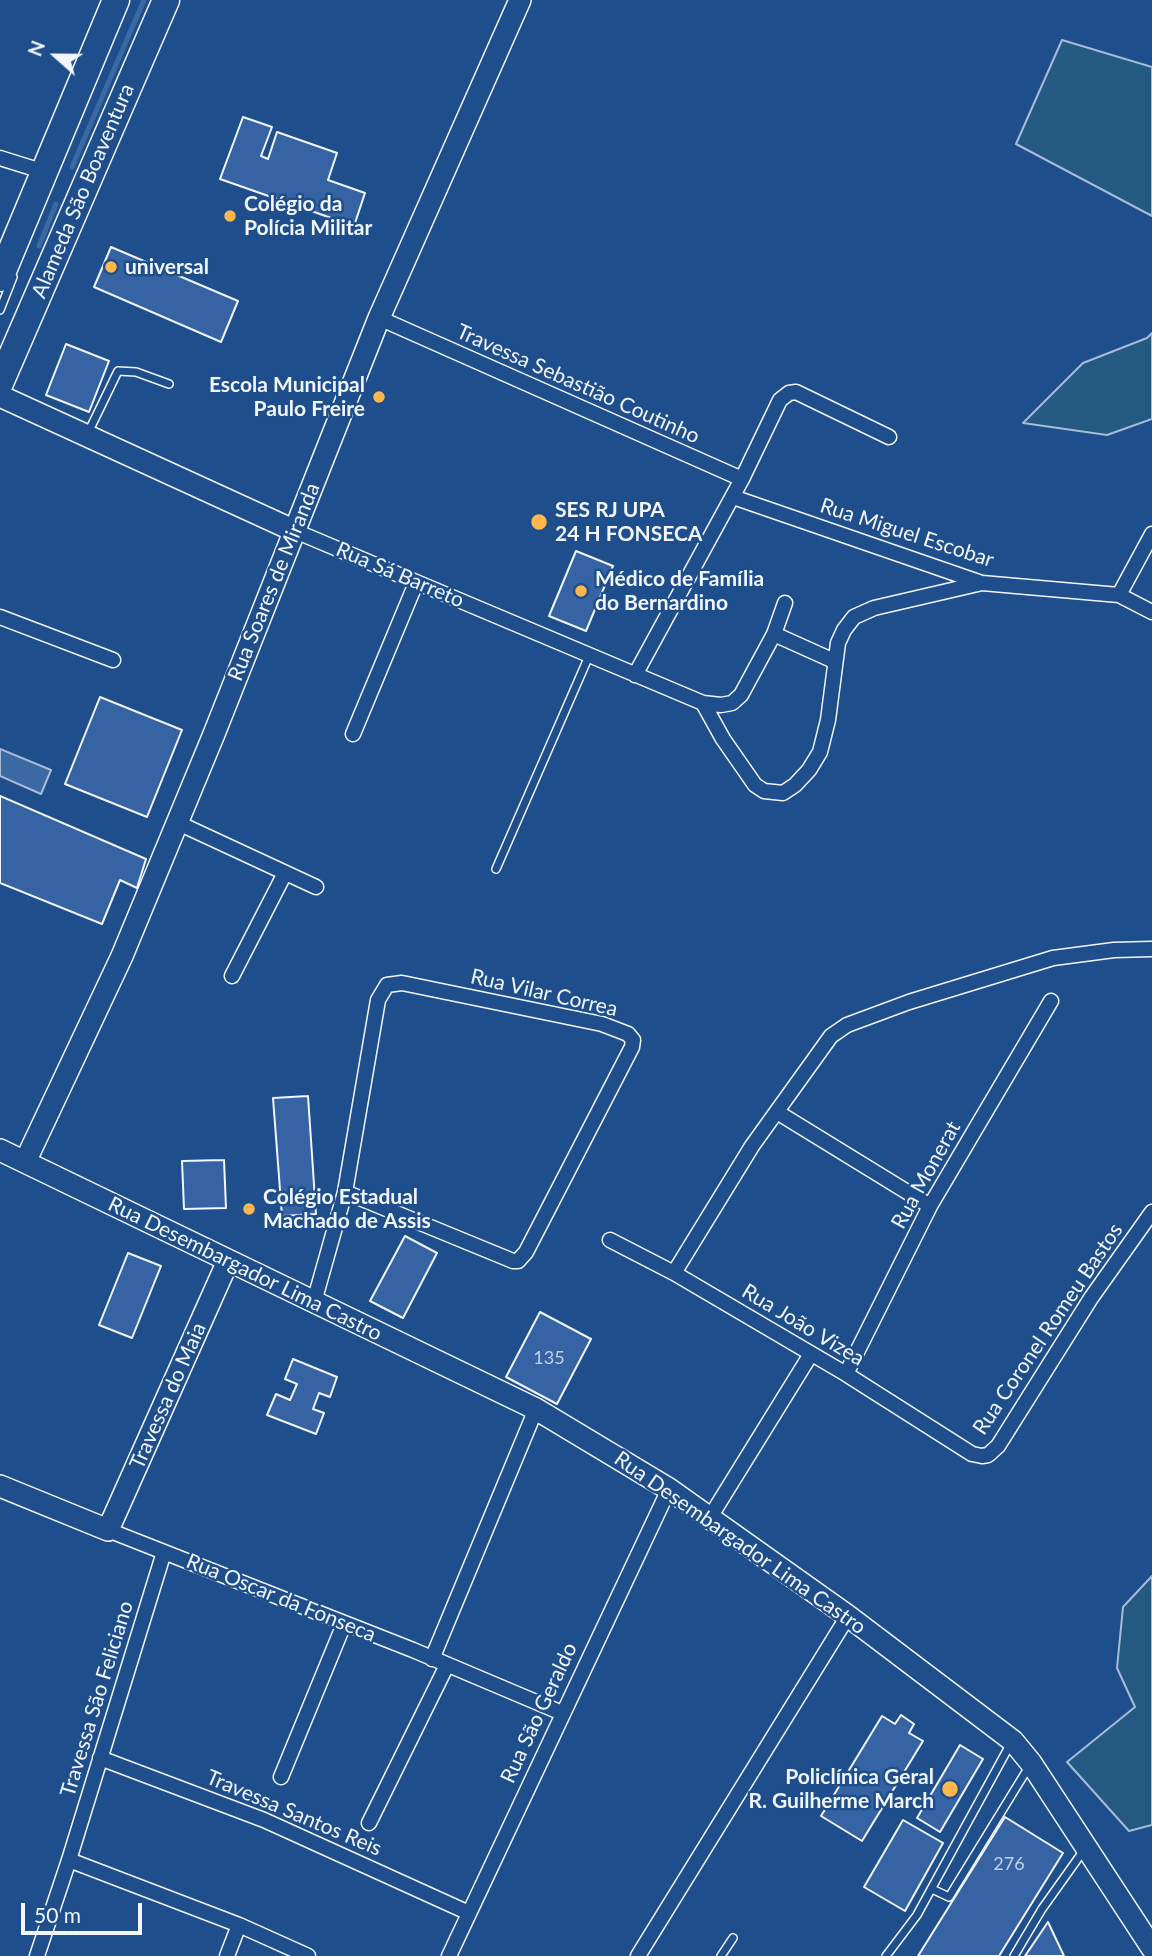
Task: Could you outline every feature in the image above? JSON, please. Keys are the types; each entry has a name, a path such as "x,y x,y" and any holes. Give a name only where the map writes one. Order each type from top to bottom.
{"highway":[{"name":"Alameda São Boaventura","path":"12,263 116,0"},
{"name":"Alameda São Boaventura","path":"0,383 166,0"}],"street":[{"name":"Rua Soares de Miranda","path":"25,1162 121,956 214,734 380,318 520,0"},
{"path":"0,158 46,172"},
{"name":"Travessa Sebastião Coutinho","path":"380,318 695,460 742,478"},
{"path":"635,675 733,497 780,400 789,393 796,393 889,437"},
{"name":"Rua Sá Barreto","path":"0,396 295,531 703,703 732,703 741,695 774,634 785,603"},
{"name":"Rua Miguel Escobar","path":"733,497 982,583 1119,595 1152,612"},
{"path":"1119,595 1152,534"},
{"path":"353,734 416,583"},
{"path":"703,703 723,739 755,785 764,791 783,793 809,771 820,752 828,720 834,661 844,630 854,617 885,605 982,583"},
{"path":"0,617 113,660"},
{"path":"774,634 834,661"},
{"path":"176,822 316,887"},
{"path":"232,976 285,873"},
{"path":"674,1273 752,1146 831,1036 848,1025 909,1002 1053,958 1114,950 1152,949"},
{"name":"Rua Vilar Correa","path":"314,1302 345,1192 379,1000 387,985 402,983 602,1024 628,1034 633,1040 632,1047 526,1252 518,1261 345,1192"},
{"name":"Rua Monerat","path":"846,1374 930,1206 1051,1001"},
{"path":"777,1112 930,1206"},
{"name":"Rua Desembargador Lima Castro","path":"0,1150 536,1409 668,1489 848,1616 1013,1741 1031,1762 1152,1948"},
{"name":"Rua Coronel Romeu Bastos","path":"972,1454 982,1457 998,1446 1091,1298 1152,1212"},
{"name":"Rua João Vizea","path":"610,1240 674,1273 846,1374 972,1454"},
{"name":"Travessa do Maia","path":"108,1530 228,1261"},
{"path":"709,1519 811,1354"},
{"path":"432,1659 536,1409"},
{"name":"Rua Oscar da Fonseca","path":"0,1486 562,1713"},
{"name":"Rua São Geraldo","path":"449,1956 668,1489"},
{"name":"Travessa São Feliciano","path":"37,1956 164,1552"},
{"path":"638,1956 848,1616"},
{"path":"281,1777 344,1624"},
{"path":"369,1823 447,1665"},
{"name":"Travessa Santos Reis","path":"100,1758 264,1820 469,1913"},
{"path":"69,1860 239,1925 308,1956"},
{"path":"226,1956 239,1925"}],"lane":[{"path":"0,310 12,263"},
{"path":"87,436 118,371 136,372 169,384"},
{"path":"496,869 589,656"},
{"path":"886,1956 918,1915 1013,1741"},
{"path":"932,1889 949,1897 1031,1762"},
{"path":"1014,1956 1042,1909 1087,1846"},
{"path":"721,1956 733,1938"}],"shaded area":[{"path":"1062,40 1152,67 1152,216 1016,144"},
{"path":"1152,333 1152,419 1107,435 1023,423 1083,363 1147,338"},
{"path":"0,749 51,770 41,794 0,776"},
{"path":"1152,1576 1152,1825 1129,1831 1067,1762 1135,1707 1117,1668 1123,1607"}],"building":[{"path":"243,117 272,127 261,156 268,159 277,132 337,153 328,180 365,193 354,226 220,179"},
{"path":"111,247 238,301 221,342 94,287"},
{"path":"66,344 109,361 89,412 46,395"},
{"name":"Médico de Família do Bernardino","path":"576,551 613,566 586,631 549,616"},
{"path":"100,697 182,730 147,817 65,784"},
{"path":"0,796 146,859 137,888 120,880 102,924 0,883"},
{"path":"308,1096 316,1214 282,1216 273,1098"},
{"path":"224,1160 226,1208 184,1209 182,1161"},
{"path":"405,1236 437,1253 403,1318 370,1301"},
{"path":"128,1253 161,1266 132,1338 99,1325"},
{"path":"540,1312 591,1339 557,1404 506,1377"},
{"path":"293,1359 337,1377 330,1397 319,1393 313,1409 324,1413 316,1434 267,1415 276,1394 290,1400 297,1384 285,1379"},
{"path":"901,1715 914,1724 909,1733 923,1741 862,1841 821,1816 882,1716 895,1724"},
{"name":"Policlínica Geral R. Guilherme March","path":"960,1745 983,1759 940,1832 917,1818"},
{"path":"1005,1817 1063,1853 999,1956 918,1956"},
{"path":"903,1820 943,1843 905,1911 864,1887"},
{"path":"1048,1922 1064,1956 1025,1956"}],"waterway":[{"path":"72,167 144,0"},
{"path":"39,246 56,204"}],"place":[{"name":"Colégio da Polícia Militar","path":"230,216"},
{"name":"universal","path":"111,267"},
{"name":"Escola Municipal Paulo Freire","path":"379,397"},
{"name":"SES RJ UPA 24 H FONSECA","path":"539,522"},
{"name":"Médico de Família do Bernardino","path":"581,591"},
{"name":"Colégio Estadual Machado de Assis","path":"249,1209"},
{"name":"Policlínica Geral R. Guilherme March","path":"950,1789"}]}
